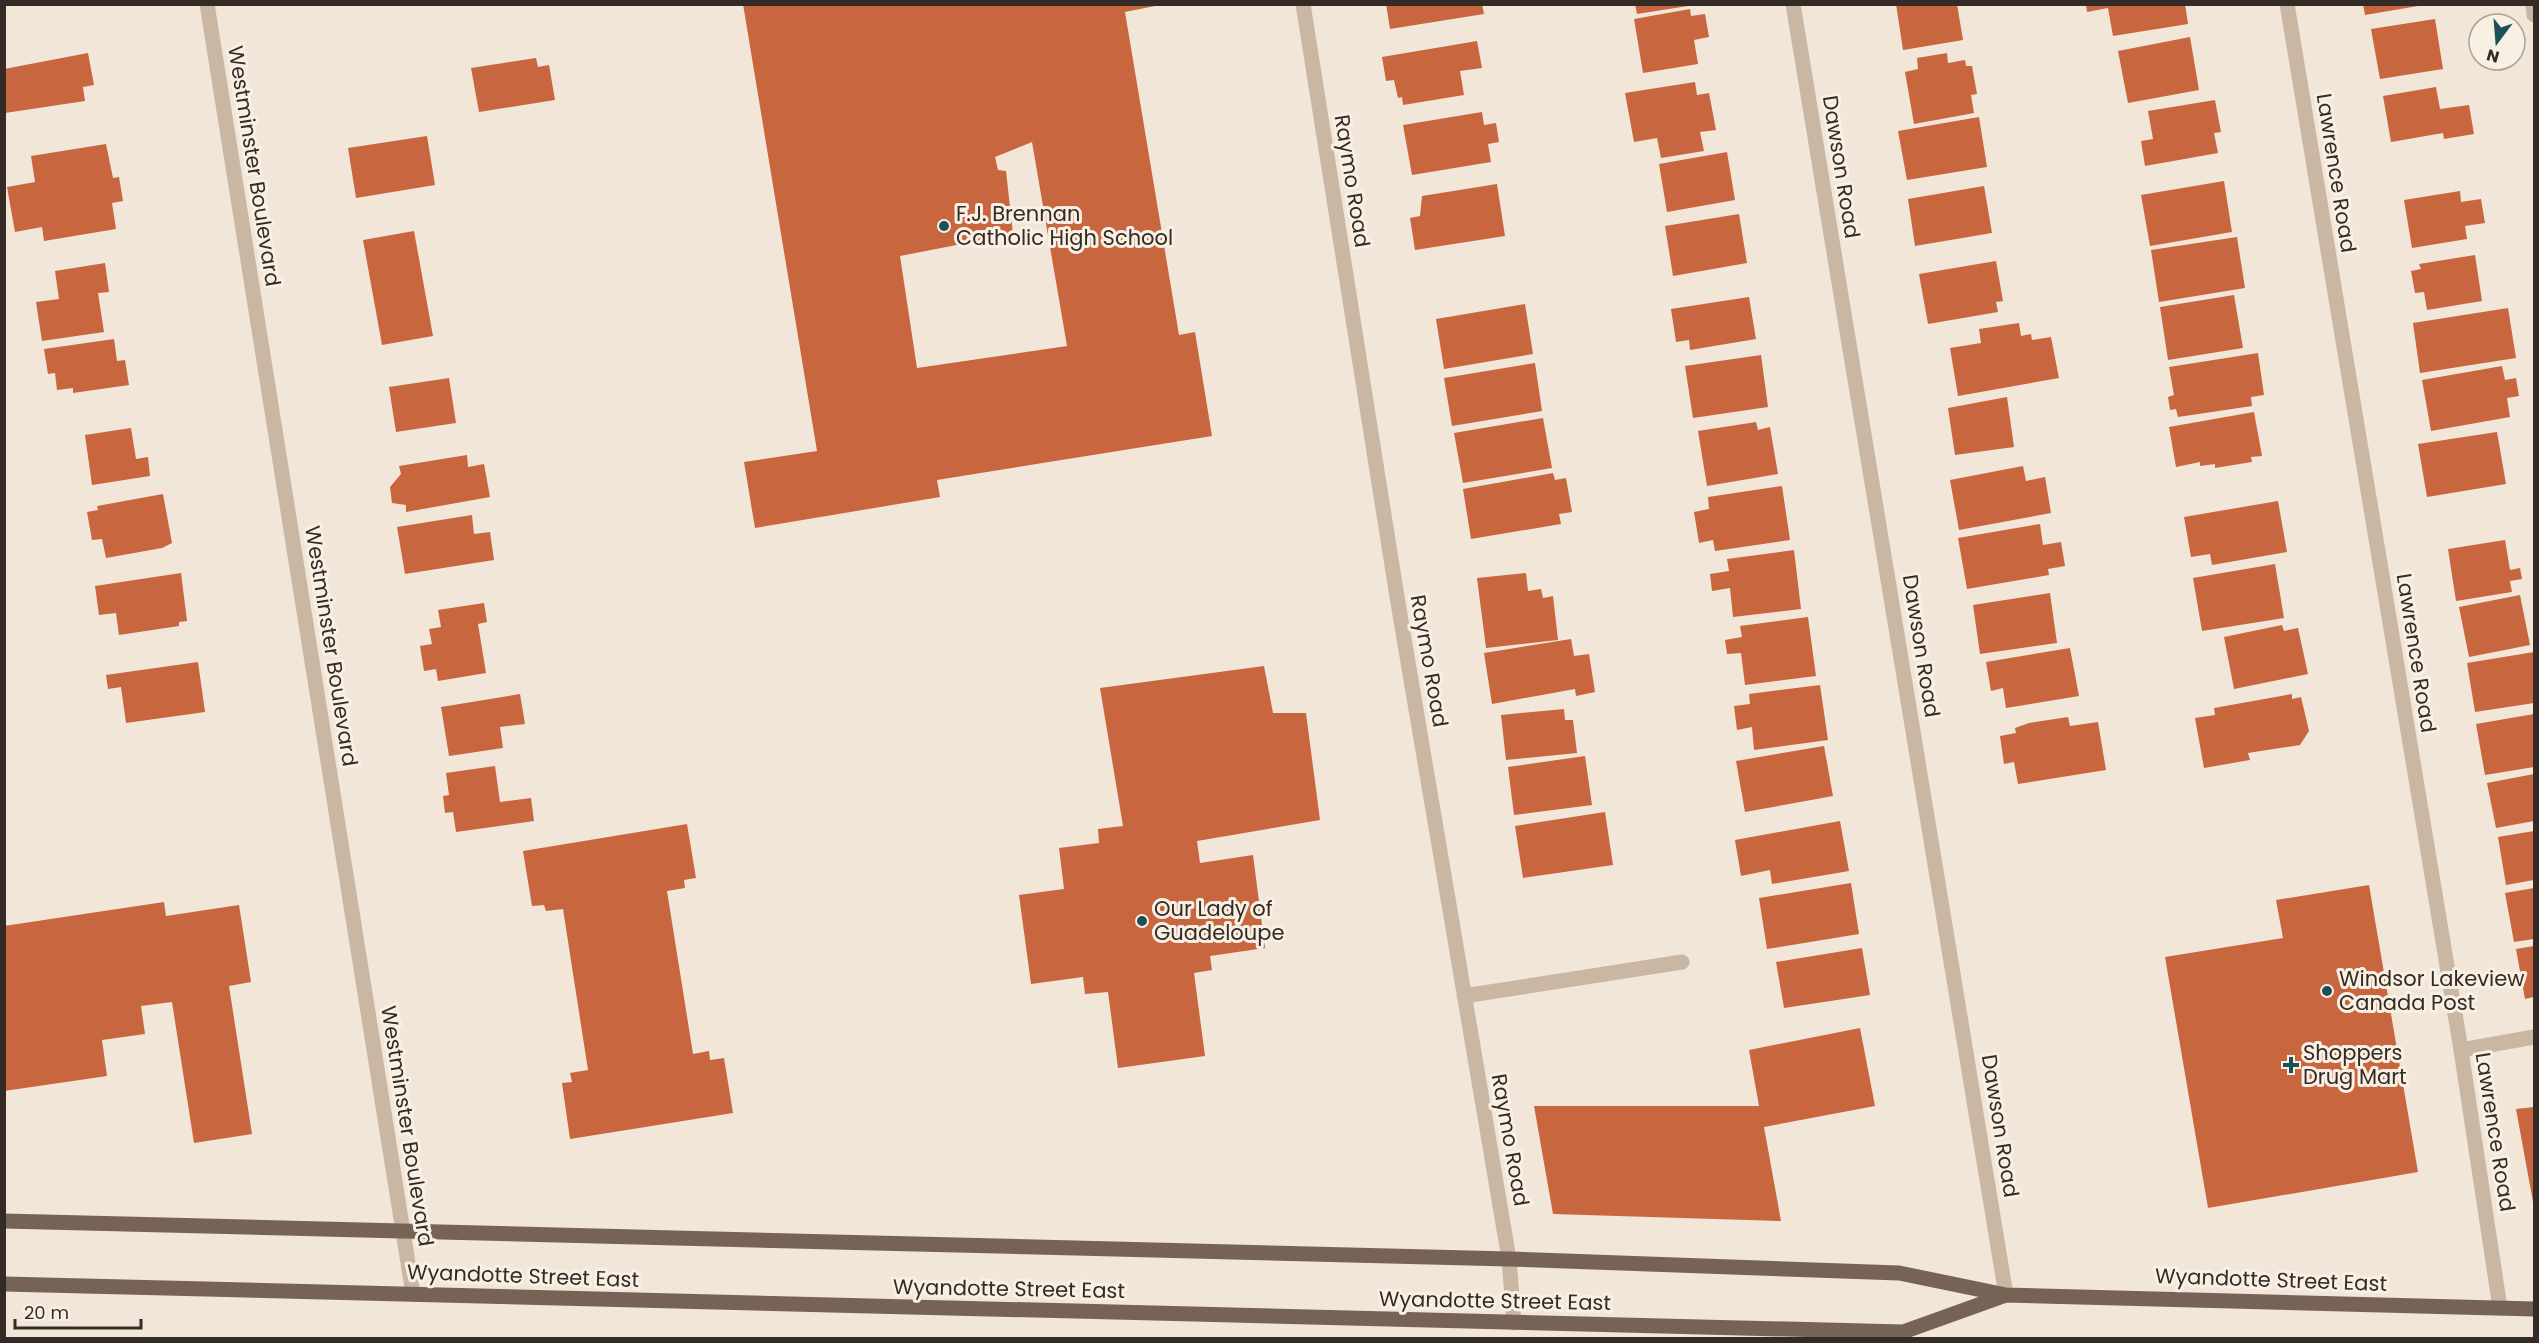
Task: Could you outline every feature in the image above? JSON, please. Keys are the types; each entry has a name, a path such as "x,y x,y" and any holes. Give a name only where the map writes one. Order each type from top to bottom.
{"main road":[{"name":"Wyandotte Street East","path":"4,1221 1509,1259 1899,1273 2006,1295 2535,1309"},
{"name":"Wyandotte Street East","path":"4,1284 1903,1332 2006,1295"}],"street":[{"name":"Westminster Boulevard","path":"207,4 413,1294"},
{"name":"Raymo Road","path":"1303,4 1396,591 1509,1259 1514,1323"},
{"name":"Dawson Road","path":"1793,4 2006,1295"},
{"name":"Lawrence Road","path":"2286,4 2461,1050 2500,1308"},
{"path":"2533,4 2535,15"},
{"path":"1464,996 1682,962"},
{"path":"2461,1050 2535,1037"}],"building":[{"path":"743,4 1165,4 1125,12 1179,335 1195,332 1212,436 937,480 940,497 755,528 744,462 817,451","holes":["1032,142 1067,346 917,368 900,256 1013,234 1006,171 998,170 995,157"]},
{"path":"1386,4 1482,4 1484,14 1390,29"},
{"path":"1635,4 1687,4 1688,6 1637,14"},
{"path":"1896,4 1957,4 1963,40 1903,50"},
{"path":"2086,4 2185,4 2188,24 2113,36 2108,8 2087,12"},
{"path":"2363,4 2418,4 2418,6 2365,15"},
{"path":"1690,9 1691,16 1705,14 1709,37 1694,40 1698,64 1643,73 1634,19"},
{"path":"2435,19 2443,69 2380,79 2371,29"},
{"path":"2190,37 2199,90 2128,103 2118,51"},
{"path":"1477,41 1482,68 1460,71 1464,95 1403,105 1402,97 1398,98 1394,80 1386,81 1382,57"},
{"path":"88,53 94,85 83,87 85,101 5,113 4,69"},
{"path":"1947,53 1948,63 1965,60 1966,66 1972,66 1977,94 1971,95 1974,113 1914,124 1905,72 1918,69 1917,58"},
{"path":"536,58 538,67 549,65 555,100 479,112 471,68"},
{"path":"1695,82 1697,95 1709,93 1716,130 1700,132 1704,151 1661,158 1657,138 1634,142 1625,93"},
{"path":"2436,87 2440,109 2469,105 2474,134 2444,139 2443,133 2391,142 2383,96"},
{"path":"2215,100 2221,132 2214,133 2218,153 2145,166 2141,141 2153,139 2148,111"},
{"path":"1482,112 1484,125 1496,123 1499,142 1488,144 1491,162 1412,175 1403,125"},
{"path":"1979,117 1987,167 1907,180 1898,131"},
{"path":"427,136 435,185 356,198 348,148"},
{"path":"106,144 113,178 119,177 123,201 112,203 116,229 44,241 42,227 15,232 7,187 35,182 31,156"},
{"path":"1727,152 1735,200 1667,212 1659,164"},
{"path":"2224,181 2232,232 2150,246 2141,195"},
{"path":"1497,184 1505,236 1415,250 1410,218 1420,216 1422,196"},
{"path":"1984,186 1992,233 1915,246 1908,199"},
{"path":"2460,191 2461,202 2481,199 2485,223 2465,226 2467,239 2412,248 2404,200"},
{"path":"1739,214 1747,263 1673,276 1665,226"},
{"path":"414,231 433,336 382,345 363,240"},
{"path":"2237,237 2245,288 2159,302 2151,250"},
{"path":"2475,255 2482,301 2427,310 2424,292 2415,293 2411,271 2421,269 2419,264"},
{"path":"1996,261 2003,301 1996,302 1998,312 1928,324 1919,274"},
{"path":"105,263 109,292 98,293 104,332 42,341 36,302 59,299 55,271"},
{"path":"2234,295 2243,348 2168,360 2160,307"},
{"path":"1749,297 1756,339 1690,350 1689,340 1676,342 1671,309"},
{"path":"1525,304 1533,354 1444,369 1436,319"},
{"path":"2508,308 2516,358 2420,373 2413,323"},
{"path":"2019,323 2021,336 2031,334 2032,340 2051,337 2059,378 1958,396 1950,348 1981,343 1979,329"},
{"path":"114,339 117,361 125,360 129,385 73,393 73,388 57,390 55,373 48,374 44,349"},
{"path":"2258,353 2264,395 2251,397 2252,406 2178,417 2176,409 2170,410 2168,397 2174,395 2169,367"},
{"path":"1761,355 1768,407 1693,418 1685,366"},
{"path":"1535,363 1542,411 1452,426 1444,378"},
{"path":"2502,366 2505,380 2516,378 2519,396 2507,398 2510,417 2431,431 2422,380"},
{"path":"449,378 456,423 396,432 389,387"},
{"path":"2007,397 2014,447 1955,455 1948,408"},
{"path":"2254,412 2262,456 2251,457 2252,462 2215,468 2215,464 2200,466 2200,462 2176,467 2169,427"},
{"path":"1543,418 1552,468 1463,483 1454,433"},
{"path":"1756,422 1758,430 1770,427 1778,474 1707,486 1698,431"},
{"path":"131,428 136,459 148,457 150,476 92,485 85,435"},
{"path":"2497,432 2506,484 2427,497 2418,444"},
{"path":"467,455 468,467 484,464 490,497 406,512 406,505 392,503 390,487 401,474 399,466"},
{"path":"2023,466 2026,481 2045,477 2051,513 1959,530 1950,480"},
{"path":"1553,473 1555,480 1566,478 1572,512 1559,514 1561,524 1471,539 1463,489"},
{"path":"1782,486 1790,540 1715,551 1713,540 1699,543 1694,512 1709,509 1708,497"},
{"path":"163,494 172,543 162,548 106,558 102,539 92,540 87,512 98,510 97,506"},
{"path":"2278,501 2287,552 2212,565 2210,554 2191,557 2184,517"},
{"path":"472,515 474,534 490,532 494,560 405,574 397,527"},
{"path":"2040,524 2043,545 2061,542 2065,566 2048,569 2049,575 1967,589 1958,538"},
{"path":"2505,540 2510,570 2520,568 2522,579 2510,581 2512,592 2456,601 2448,549"},
{"path":"1794,550 1801,609 1733,617 1730,588 1712,591 1710,574 1729,571 1727,559"},
{"path":"2275,564 2284,618 2202,631 2193,578"},
{"path":"181,573 187,621 179,622 179,626 119,635 116,613 99,615 95,586"},
{"path":"1526,573 1528,591 1541,589 1543,598 1553,596 1558,640 1486,648 1477,578"},
{"path":"2050,593 2057,643 1980,654 1973,605"},
{"path":"2520,595 2530,645 2469,657 2459,607"},
{"path":"484,603 487,622 478,624 486,673 438,681 436,669 424,671 420,646 432,644 429,629 441,627 438,610"},
{"path":"1808,617 1816,676 1745,685 1741,653 1727,654 1725,640 1742,637 1740,626"},
{"path":"2282,625 2284,631 2298,628 2308,674 2234,689 2224,637"},
{"path":"1571,639 1574,656 1589,654 1595,692 1576,696 1575,689 1492,704 1484,653"},
{"path":"2070,648 2079,696 2006,708 2003,688 1991,691 1986,662"},
{"path":"2534,652 2534,703 2475,712 2467,663"},
{"path":"198,662 205,712 126,723 121,687 108,689 106,675"},
{"path":"1264,666 1273,713 1306,713 1320,820 1197,841 1200,863 1253,855 1265,948 1210,956 1212,970 1194,973 1205,1056 1118,1068 1108,992 1085,994 1083,977 1031,984 1019,895 1064,889 1059,848 1099,843 1098,829 1123,826 1100,688"},
{"path":"1820,685 1828,740 1754,750 1752,727 1737,730 1734,706 1750,704 1749,694"},
{"path":"520,694 525,724 500,727 503,748 449,756 441,707"},
{"path":"2292,694 2292,699 2301,697 2309,731 2300,745 2248,753 2250,760 2204,768 2195,718 2215,715 2214,708"},
{"path":"1564,709 1565,720 1573,720 1577,753 1506,760 1501,715"},
{"path":"2534,714 2534,767 2485,775 2476,724"},
{"path":"2068,717 2070,726 2098,722 2106,770 2018,784 2014,762 2004,764 2000,736 2016,733 2015,728 2029,723"},
{"path":"1824,746 1833,796 1745,812 1736,761"},
{"path":"1585,756 1592,805 1514,815 1508,767"},
{"path":"495,766 500,802 531,798 534,821 456,832 453,812 445,813 443,796 449,795 446,773"},
{"path":"2534,774 2534,821 2496,828 2487,783"},
{"path":"1605,812 1613,865 1523,878 1515,826"},
{"path":"1840,821 1849,871 1772,884 1770,870 1741,876 1735,840"},
{"path":"687,824 696,878 684,880 685,888 667,891 693,1054 709,1051 710,1060 724,1058 733,1113 570,1139 562,1083 572,1082 570,1073 588,1070 563,909 546,911 544,905 532,906 523,851"},
{"path":"2534,831 2534,880 2506,885 2498,837"},
{"path":"1851,883 1859,934 1767,949 1759,898"},
{"name":"Shoppers Drug Mart","path":"2369,885 2418,1172 2208,1208 2165,957 2283,938 2276,900"},
{"path":"2534,888 2534,939 2514,942 2505,893"},
{"path":"164,902 166,916 239,905 251,982 229,986 252,1134 194,1143 172,1002 141,1006 145,1034 102,1040 107,1076 4,1091 4,926"},
{"path":"2534,946 2534,997 2525,999 2516,949"},
{"path":"1862,948 1870,995 1784,1008 1776,962"},
{"path":"1860,1028 1875,1106 1764,1127 1781,1221 1553,1214 1534,1106 1759,1106 1749,1050"},
{"path":"2534,1107 2534,1202 2533,1202 2516,1109"}],"place":[{"name":"F.J. Brennan Catholic High School","path":"944,226"},
{"name":"Our Lady of Guadeloupe","path":"1142,921"},
{"name":"Windsor Lakeview Canada Post","path":"2327,991"},
{"name":"Shoppers Drug Mart","path":"2291,1065"}]}
